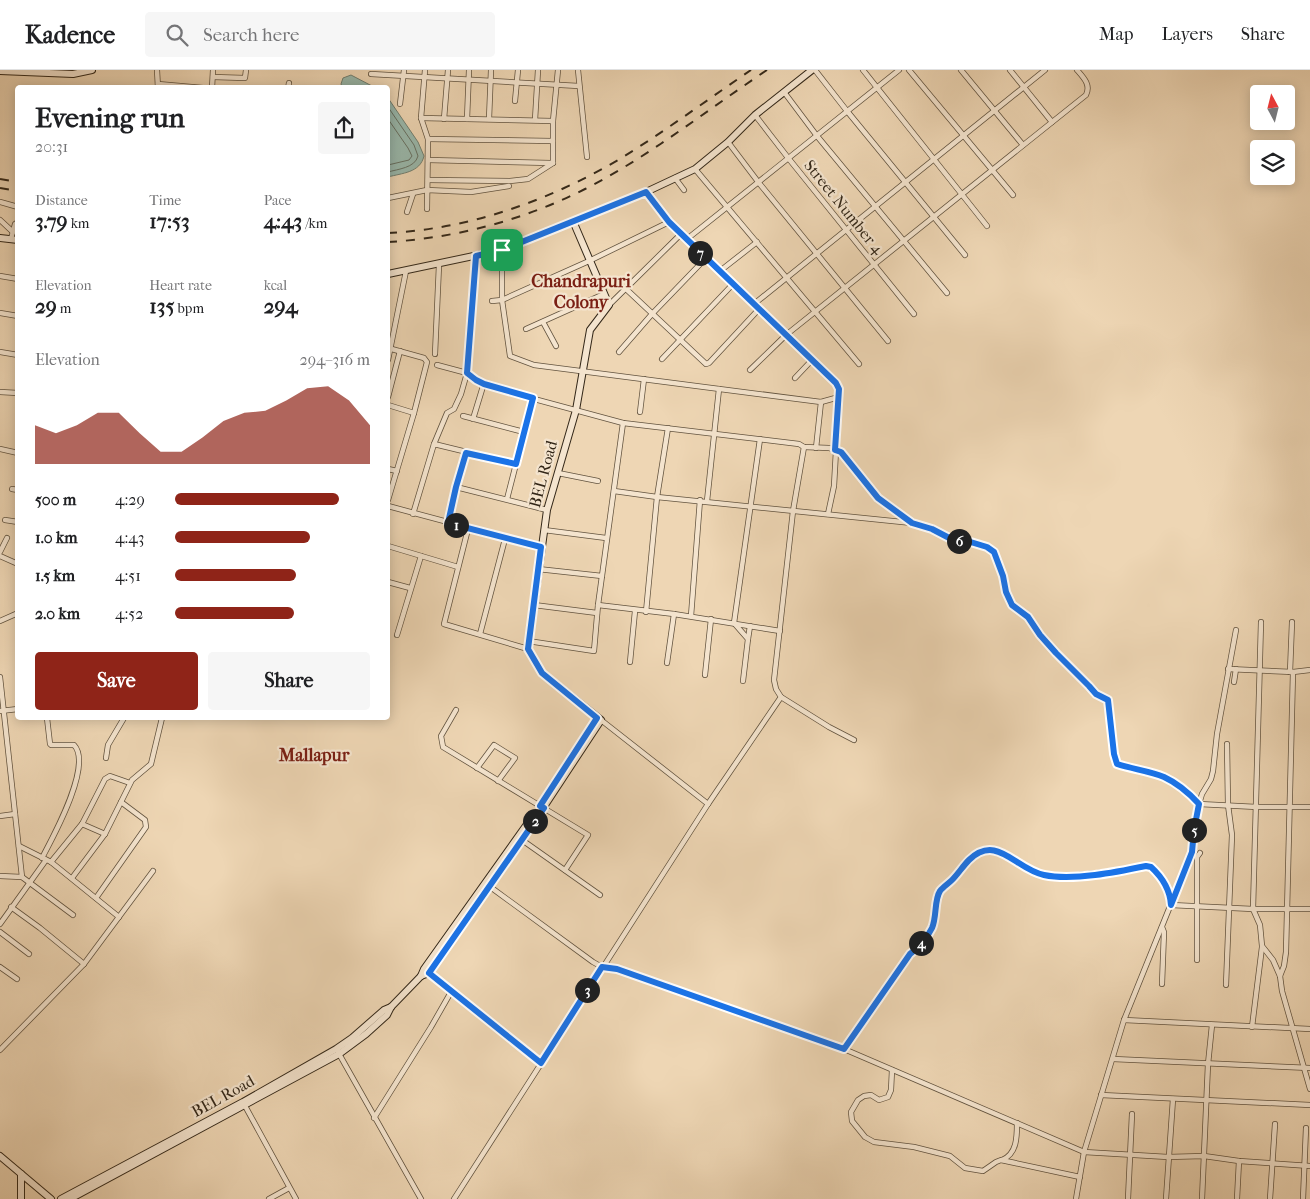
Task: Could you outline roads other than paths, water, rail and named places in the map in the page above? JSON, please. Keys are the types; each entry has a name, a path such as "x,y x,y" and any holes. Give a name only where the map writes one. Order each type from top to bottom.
{"street":[{"path":"0,71 73,74 92,70"},
{"path":"157,70 158,85"},
{"path":"212,85 213,70"},
{"path":"213,77 245,78 246,70"},
{"path":"400,104 404,70"},
{"path":"426,70 421,118 428,139 427,209"},
{"path":"444,119 448,70"},
{"path":"467,119 469,70"},
{"path":"489,119 491,70"},
{"path":"515,101 518,70"},
{"path":"535,120 538,70"},
{"path":"553,163 553,121 558,70"},
{"path":"578,70 587,157"},
{"path":"390,274 439,265 502,250 646,192 695,169 728,142 756,115 814,70 965,255"},
{"path":"863,70 987,226"},
{"path":"686,239 759,183 898,70"},
{"path":"909,70 1014,195"},
{"path":"961,70 1023,146"},
{"path":"1010,70 1052,122"},
{"path":"754,304 934,160 963,134 1045,70"},
{"path":"750,370 786,335 1086,95 1088,84 1077,70"},
{"path":"371,74 382,72 425,78 579,86"},
{"path":"784,92 817,136 947,293"},
{"name":"Street Number 4","path":"756,115 845,230 914,314"},
{"path":"421,118 553,121"},
{"path":"428,139 553,141"},
{"path":"728,142 759,183 888,341"},
{"path":"428,160 553,163"},
{"path":"428,180 510,182 528,178 553,163"},
{"path":"695,169 859,364"},
{"path":"675,178 684,190"},
{"path":"390,197 427,190 470,192 509,186"},
{"path":"646,192 669,222 836,383 839,389 839,397 834,486 828,514"},
{"path":"407,212 413,194"},
{"path":"0,202 15,206"},
{"path":"0,220 14,237"},
{"path":"573,221 609,305 681,234"},
{"path":"492,301 502,300 669,222"},
{"path":"14,237 15,224"},
{"path":"0,238 14,237"},
{"path":"720,271 757,242"},
{"path":"502,250 502,300 510,356 534,365 821,402 839,397"},
{"path":"413,514 434,444 447,413 454,409 461,394 467,373 476,256"},
{"path":"619,352 652,314 706,258"},
{"path":"435,354 439,265"},
{"path":"390,343 406,271"},
{"path":"0,276 15,278"},
{"path":"662,359 733,284"},
{"path":"625,288 704,363 709,363 759,309"},
{"path":"526,329 604,294"},
{"name":"BEL Road","path":"528,649 547,510 576,410 590,330 609,305"},
{"path":"0,313 15,316"},
{"path":"543,322 556,346"},
{"path":"390,348 424,358 426,362 414,413 390,488"},
{"path":"390,389 400,351"},
{"path":"0,352 15,354"},
{"path":"795,378 812,360"},
{"path":"437,365 467,373 484,384 623,423 714,433 835,450 841,452 878,498 912,523"},
{"path":"640,412 644,379"},
{"path":"473,419 484,384"},
{"path":"707,501 719,389"},
{"path":"0,392 15,393"},
{"path":"507,499 533,398"},
{"path":"816,448 821,402"},
{"path":"390,406 414,413"},
{"path":"463,416 524,432"},
{"path":"528,641 594,651 606,538 623,423"},
{"path":"646,612 657,497 668,428"},
{"path":"748,639 734,623 760,439"},
{"path":"434,444 516,464"},
{"path":"804,447 793,511 774,680 776,689 781,696 829,728 854,740"},
{"path":"0,449 15,452"},
{"path":"448,523 466,453"},
{"path":"390,469 397,471"},
{"path":"558,472 598,481"},
{"path":"456,487 547,510"},
{"path":"614,491 912,523 932,529 955,541 964,540 987,547 994,552 1003,576 1006,592 1012,605 1028,617 1040,635 1096,694 1108,700 1114,754 1117,764 1162,776 1180,787 1199,804 1310,807"},
{"path":"691,616 700,500"},
{"path":"390,507 505,539 541,547"},
{"path":"5,520 15,522"},
{"path":"468,529 444,624 528,649 542,673 708,804"},
{"path":"544,530 606,538"},
{"path":"7,538 0,554 15,562"},
{"path":"480,634 505,539"},
{"path":"390,547 458,567"},
{"path":"397,635 421,556"},
{"path":"538,569 602,576"},
{"path":"390,583 410,588"},
{"path":"534,605 597,613"},
{"path":"598,605 635,611 691,616 780,631"},
{"path":"630,662 635,611"},
{"path":"0,621 15,614"},
{"path":"667,663 674,614"},
{"path":"704,675 711,620"},
{"path":"1252,1027 1262,946 1260,926 1253,909 1261,622"},
{"path":"1280,976 1286,959 1292,622"},
{"path":"743,681 750,626"},
{"path":"1076,1199 1084,1152 1124,1020 1192,852 1199,804 1211,778 1236,630"},
{"path":"1228,669 1292,672 1310,670"},
{"path":"1234,682 1236,669"},
{"path":"0,677 2,711 22,877"},
{"path":"454,1199 602,967 781,696"},
{"path":"2,711 15,709"},
{"path":"456,710 441,736 443,747 588,835 565,870"},
{"name":"BEL Road","path":"421,976 429,973 542,807 599,719"},
{"path":"46,860 74,790 79,762 77,748 74,745 50,744 47,720"},
{"path":"106,758 108,745 123,720"},
{"path":"72,878 104,834 132,780 151,764 162,720"},
{"path":"1226,984 1232,835 1228,805 1227,744"},
{"path":"477,768 494,745 515,758 498,781"},
{"path":"0,923 46,860 82,824 104,778 110,776 130,784"},
{"path":"96,898 146,827 145,820 121,802"},
{"name":"BEL Road","path":"61,1199 83,1190 338,1052 384,1010 391,1007 421,976 424,969 522,840 542,807"},
{"path":"0,816 15,814"},
{"path":"82,824 104,834"},
{"path":"522,840 600,895"},
{"path":"18,846 46,860 72,878 119,917"},
{"path":"844,1049 910,954 932,928 940,892 969,860 982,850 992,849 999,851 1031,871 1044,875 1070,876 1110,873 1146,866 1151,867 1165,885 1169,893 1171,905"},
{"path":"1197,960 1197,858 1200,853"},
{"path":"0,1050 84,964 153,871"},
{"path":"0,876 22,877 73,915"},
{"path":"488,885 602,967 617,969 844,1049 1084,1152 1168,1157 1204,1156 1310,1166"},
{"path":"1171,905 1253,909 1310,909"},
{"path":"11,907 84,964"},
{"path":"1162,927 1164,932 1162,984"},
{"path":"0,932 28,954"},
{"path":"1262,946 1273,960 1280,976 1292,1030 1308,1068 1310,1089"},
{"path":"0,967 17,979"},
{"path":"429,973 541,1063"},
{"path":"374,1118 428,1033 451,992"},
{"path":"1124,1020 1292,1030 1310,1029"},
{"path":"1202,1199 1208,1064 1212,1025"},
{"path":"338,1052 421,1199"},
{"path":"1113,1059 1308,1068"},
{"path":"892,1070 891,1090 888,1097 879,1100 871,1095 864,1096 858,1100 851,1112 852,1121 865,1137 874,1142 914,1147 950,1156 965,1168 983,1171 996,1162 1009,1157 1014,1148 1018,1123"},
{"path":"1101,1095 1310,1105"},
{"path":"1166,1199 1173,1099"},
{"path":"244,1104 296,1199"},
{"path":"1128,1199 1132,1114"},
{"path":"1270,1199 1275,1124"},
{"path":"1303,1199 1306,1128"},
{"path":"0,1156 51,1199"},
{"path":"1001,1160 1080,1177"},
{"path":"1237,1199 1239,1160"},
{"path":"21,1174 21,1199"},
{"path":"269,1199 290,1188"},
{"name":"BEL Road","path":"70,1199 83,1190"}],"water":[{"path":"351,75 370,85 341,85 343,78"},
{"path":"390,101 418,142 424,156 419,166 390,176"}],"railway":[{"path":"390,233 448,226 478,219 536,200 564,188 618,160 751,70"},
{"path":"390,242 464,232 489,226 562,200 632,162 767,70"},
{"path":"0,179 15,182"},
{"path":"0,188 15,190"}],"district":[{"name":"Chandrapuri Colony","path":"581,291"},
{"name":"Mallapur","path":"314,755"}]}
